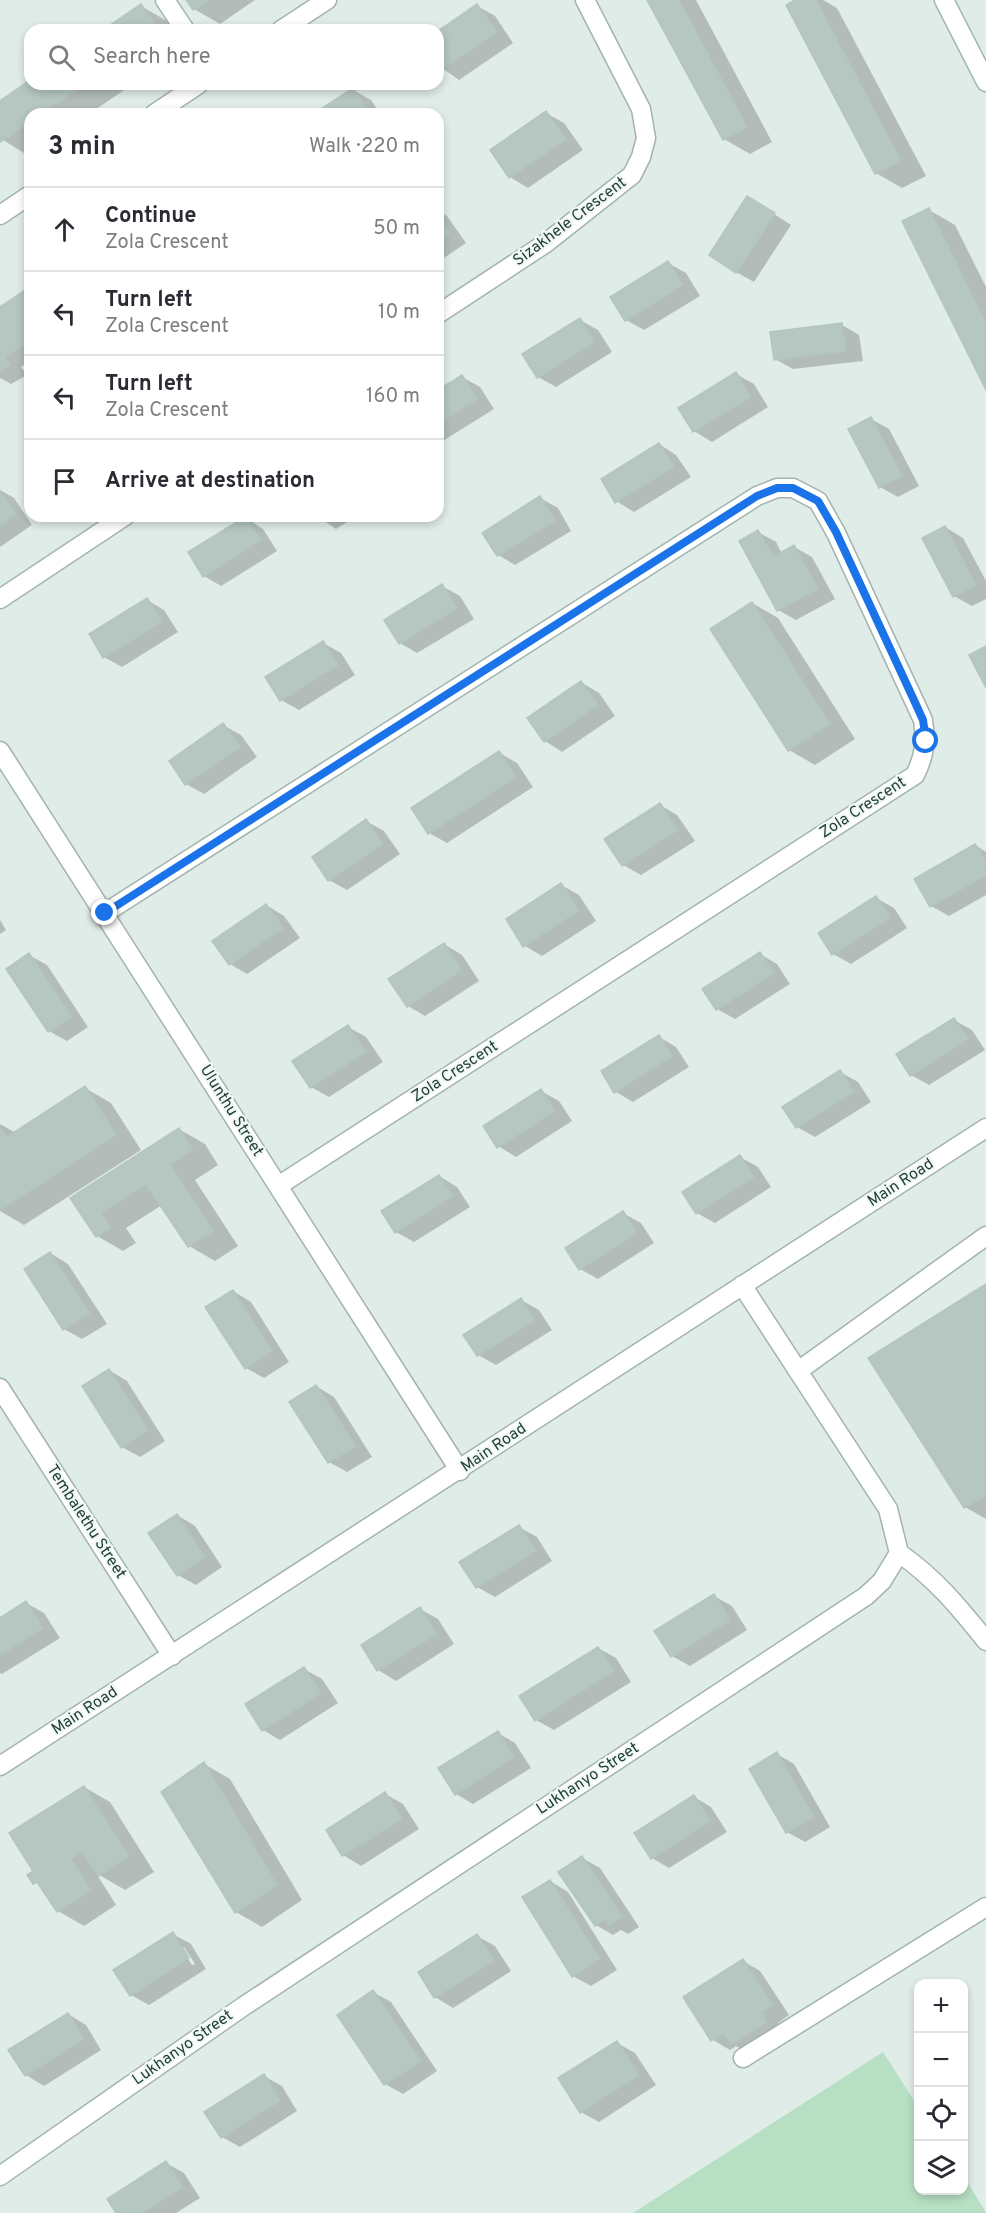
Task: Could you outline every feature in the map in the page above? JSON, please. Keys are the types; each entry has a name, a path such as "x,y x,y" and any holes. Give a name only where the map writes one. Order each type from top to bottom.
{"street":[{"path":"165,0 181,24"},
{"path":"290,24 327,0"},
{"name":"Sizakhele Crescent","path":"444,310 546,243 632,175 641,158 646,138 641,109 585,0"},
{"path":"944,0 986,82"},
{"path":"163,108 190,90"},
{"path":"0,215 24,199"},
{"name":"Zola Crescent","path":"105,913 757,496 777,488 793,488 818,501 836,532 923,720 926,741 923,758 915,775 279,1186"},
{"path":"0,599 116,522"},
{"name":"Ulunthu Street","path":"0,751 460,1471"},
{"name":"Main Road","path":"0,1766 460,1471 579,1390 986,1128"},
{"path":"798,1371 986,1236"},
{"path":"742,1285 888,1509 899,1553 928,1573 954,1600 986,1641"},
{"name":"Tembalethu Street","path":"0,1388 171,1656"},
{"name":"Lukhanyo Street","path":"3,2169 244,2006 866,1596 882,1581 899,1553"},
{"path":"743,2058 986,1907"}],"green space":[{"path":"883,2052 914,2101 914,2195 968,2195 968,2183 986,2213 633,2213"}],"building":[{"path":"186,0 208,0 193,10"},
{"path":"647,0 679,0 747,127 723,140"},
{"path":"795,0 816,0 901,161 875,174 786,5"},
{"path":"141,4 155,24 112,24"},
{"path":"477,4 497,32 444,68 444,27"},
{"path":"24,84 24,90 76,90 50,108 24,108 24,126 0,142 0,101"},
{"path":"350,90 354,90 366,108 322,108"},
{"path":"546,111 566,139 509,178 490,150"},
{"path":"747,196 775,213 736,273 709,255"},
{"path":"929,208 986,323 986,390 902,221"},
{"path":"444,224 450,233 444,237"},
{"path":"668,261 683,285 625,321 610,297"},
{"path":"24,291 24,344 5,357 10,365 0,371 0,307"},
{"path":"580,318 595,342 537,378 522,354"},
{"path":"842,323 846,351 774,360 770,332"},
{"path":"736,372 751,397 693,432 678,408"},
{"path":"462,375 477,399 444,420 444,386"},
{"path":"871,417 902,476 879,488 848,429"},
{"path":"659,443 674,467 615,503 601,479"},
{"path":"0,491 16,514 0,525"},
{"path":"540,496 555,521 497,556 482,533"},
{"path":"237,522 248,522 261,540 203,577 188,552"},
{"path":"945,526 976,585 953,597 922,538"},
{"path":"758,530 773,557 794,545 818,589 777,611 739,541"},
{"path":"442,584 457,608 399,644 384,620"},
{"path":"147,598 162,622 103,658 89,634"},
{"path":"752,602 830,724 788,751 710,629"},
{"path":"323,641 338,665 280,701 265,677"},
{"path":"986,646 986,688 969,655"},
{"path":"581,681 598,705 544,742 527,718"},
{"path":"223,723 240,747 185,785 169,761"},
{"path":"499,751 516,777 428,834 411,808"},
{"path":"660,803 678,830 622,866 604,839"},
{"path":"366,819 383,844 328,881 312,857"},
{"path":"975,844 986,862 986,875 930,907 914,879"},
{"path":"561,883 579,910 523,947 506,919"},
{"path":"876,896 890,918 832,955 818,933"},
{"path":"266,904 283,928 229,965 212,941"},
{"path":"444,943 462,970 407,1007 388,979"},
{"path":"760,952 774,973 716,1010 702,989"},
{"path":"29,953 72,1017 48,1032 6,969"},
{"path":"954,1018 968,1039 910,1076 896,1054"},
{"path":"348,1025 366,1052 310,1088 292,1061"},
{"path":"659,1035 672,1056 614,1093 601,1071"},
{"path":"840,1070 854,1092 796,1128 782,1107"},
{"path":"85,1086 116,1135 0,1210 0,1128 7,1137"},
{"path":"541,1089 555,1111 497,1148 483,1126"},
{"path":"179,1128 193,1150 170,1164 213,1231 188,1247 146,1184 101,1213 111,1228 96,1237 70,1198"},
{"path":"740,1155 754,1177 696,1214 682,1192"},
{"path":"439,1175 453,1196 395,1233 381,1211"},
{"path":"623,1211 637,1233 579,1270 565,1248"},
{"path":"50,1252 90,1313 63,1330 24,1269"},
{"path":"986,1284 986,1495 964,1508 868,1358"},
{"path":"233,1290 272,1351 245,1369 205,1307"},
{"path":"521,1298 535,1320 477,1356 463,1335"},
{"path":"109,1369 148,1430 121,1448 82,1386"},
{"path":"316,1385 356,1446 328,1463 289,1402"},
{"path":"177,1514 205,1557 177,1576 148,1533"},
{"path":"519,1525 536,1551 476,1588 459,1562"},
{"path":"714,1594 730,1620 671,1657 654,1631"},
{"path":"26,1601 43,1628 0,1655 0,1618"},
{"path":"420,1607 437,1634 377,1671 361,1645"},
{"path":"598,1647 614,1671 535,1721 519,1696"},
{"path":"304,1667 321,1693 262,1731 245,1704"},
{"path":"498,1731 514,1757 455,1795 438,1768"},
{"path":"777,1752 814,1817 786,1833 749,1769"},
{"path":"204,1762 277,1885 235,1913 161,1792"},
{"path":"84,1786 129,1856 98,1876 82,1851 71,1859 91,1890 57,1912 37,1882 33,1884 27,1875 33,1871 9,1833"},
{"path":"385,1792 402,1819 342,1856 326,1830"},
{"path":"694,1795 710,1821 651,1859 634,1833"},
{"path":"582,1856 622,1916 609,1925 605,1919 595,1926 558,1872"},
{"path":"550,1880 600,1959 572,1977 522,1897"},
{"path":"173,1932 189,1958 130,1996 113,1970"},
{"path":"477,1934 494,1961 434,1998 418,1972"},
{"path":"743,1959 773,2005 761,2013 767,2022 731,2045 723,2033 711,2041 683,1997"},
{"path":"373,1990 421,2061 384,2085 337,2015"},
{"path":"68,2013 84,2039 25,2076 8,2050"},
{"path":"617,2041 639,2075 580,2113 558,2078"},
{"path":"264,2074 280,2101 221,2138 204,2112"},
{"path":"166,2161 183,2187 142,2213 116,2213 107,2199"}],"route":[{"path":"105,913 757,496 777,488 793,488 818,501 836,532 923,720 926,741"}]}
